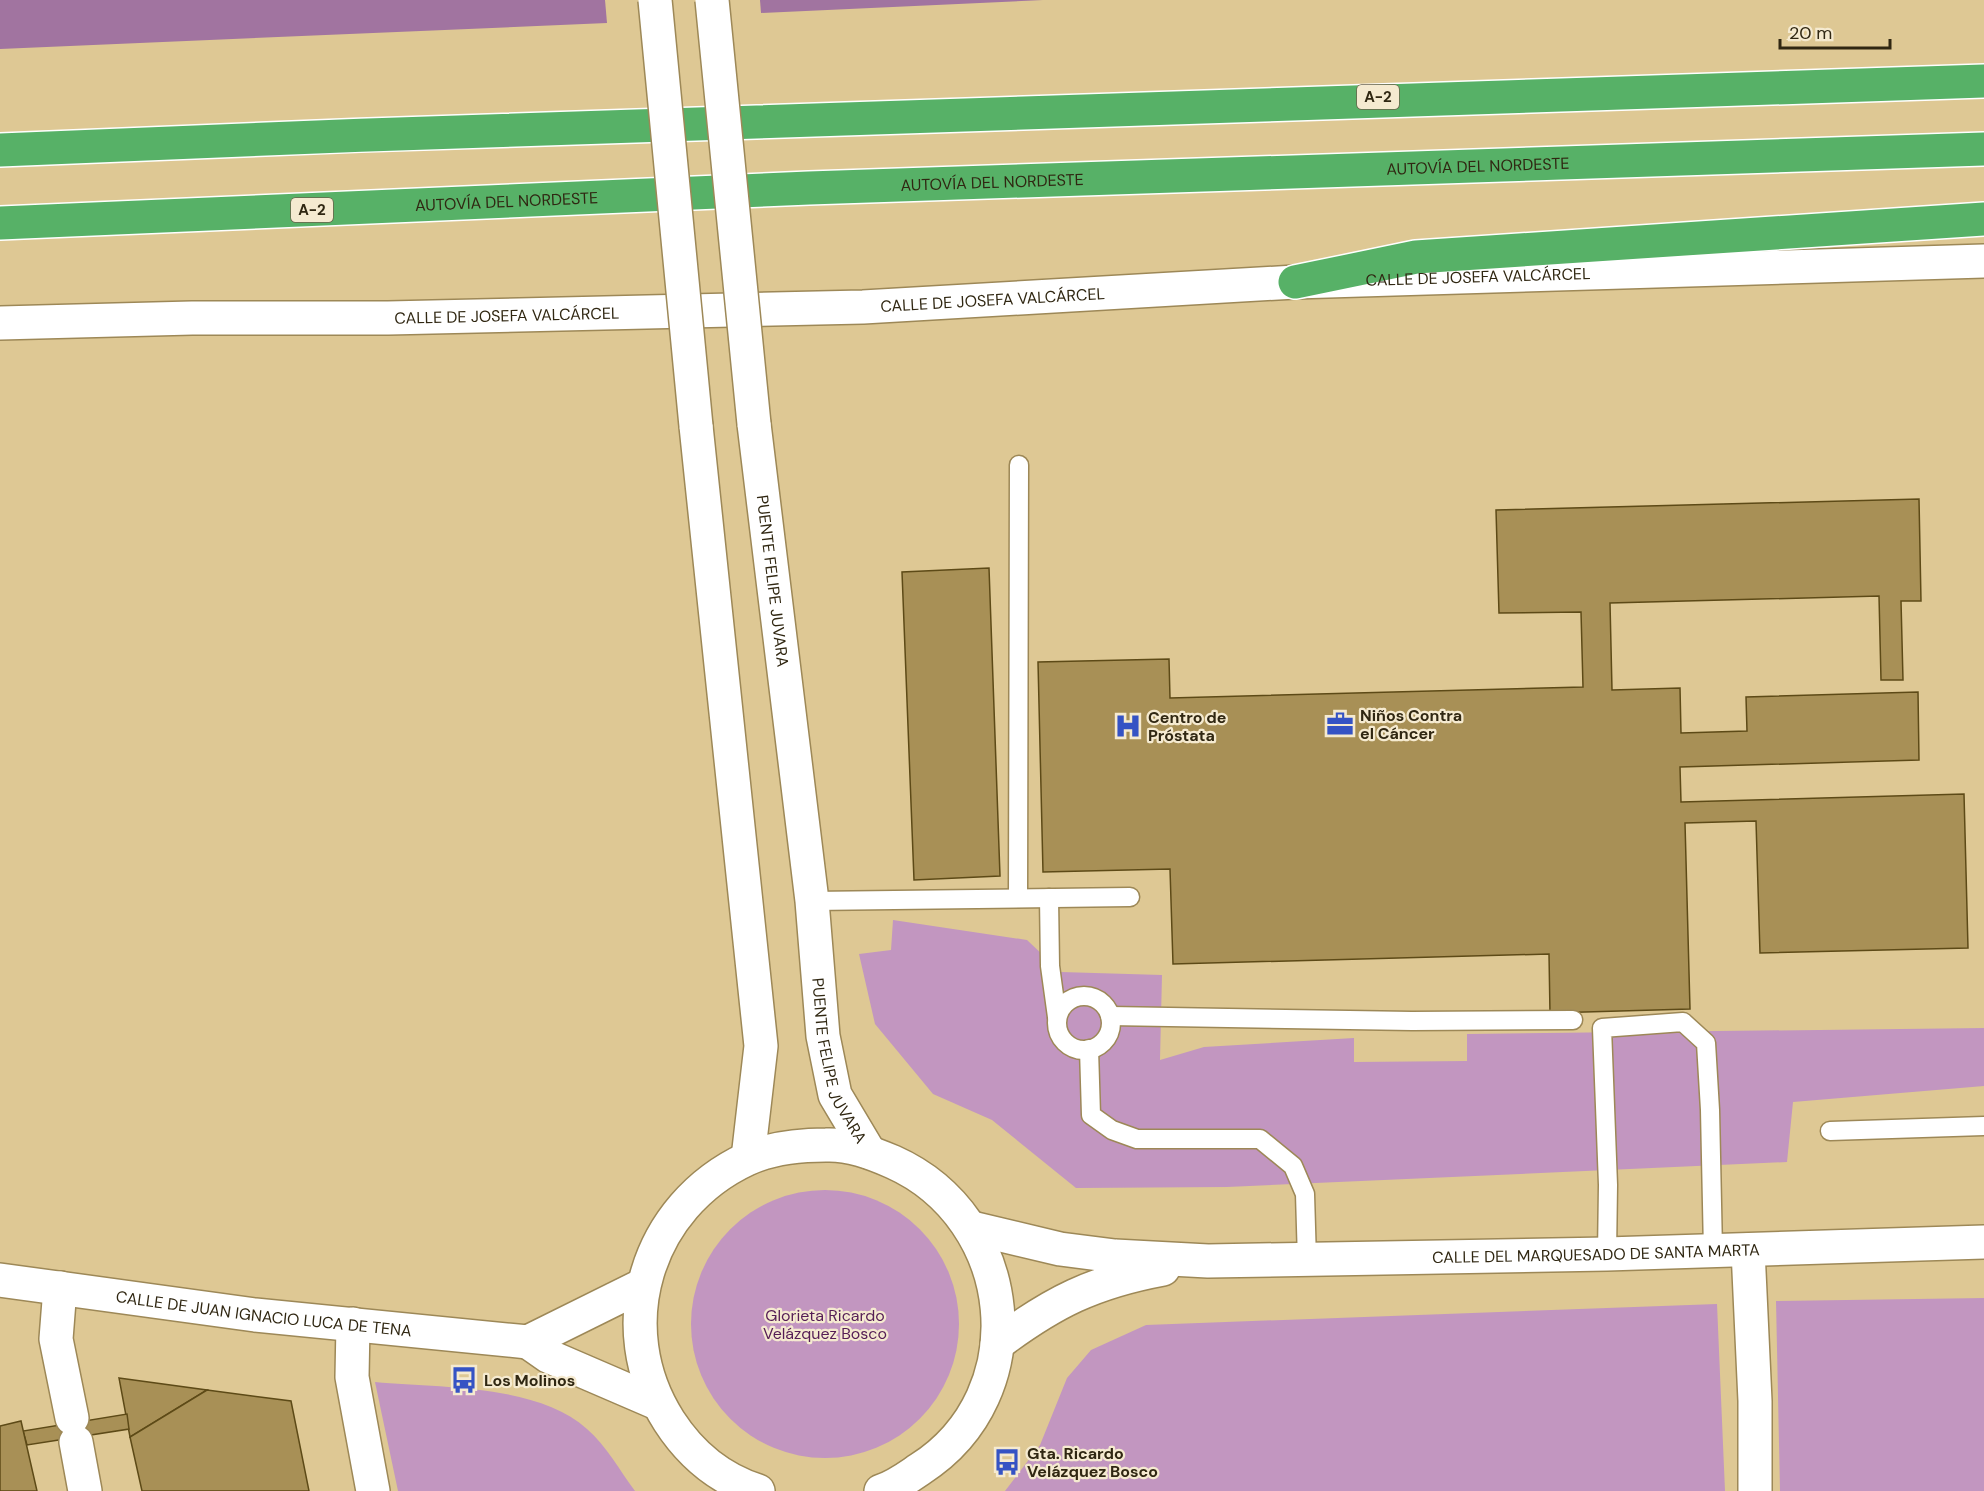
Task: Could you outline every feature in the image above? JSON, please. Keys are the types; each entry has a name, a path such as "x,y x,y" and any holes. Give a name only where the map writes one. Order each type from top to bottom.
{"highway":[{"name":"A-2","path":"0,150 771,118 1489,93 1984,81"},
{"name":"AUTOVÍA DEL NORDESTE","path":"0,223 809,188 1984,148"},
{"path":"1295,282 1416,257 1984,219"}],"street":[{"path":"654,0 760,1046 748,1158"},
{"name":"PUENTE FELIPE JUVARA","path":"712,0 754,424 812,901 823,1036 835,1095 869,1152"},
{"name":"CALLE DE JOSEFA VALCÁRCEL","path":"0,324 192,318 388,318 863,307 1295,282 1984,261"},
{"path":"758,1491 720,1474 697,1457 679,1437 657,1403 644,1365 639,1325 643,1285 657,1245 680,1209 711,1180 748,1158 788,1148 829,1144 869,1152 916,1172 947,1197 972,1228 988,1264 997,1300 997,1344 991,1375 978,1406 963,1431 937,1458 887,1490"},
{"name":"CALLE DEL MARQUESADO DE SANTA MARTA","path":"972,1228 1060,1249 1115,1256 1208,1261 1607,1254 1984,1242"},
{"path":"1748,1250 1755,1390 1755,1491"},
{"name":"CALLE DEL MARQUESADO DE SANTA MARTA","path":"997,1344 1032,1318 1078,1291 1144,1273 1208,1261"},
{"name":"CALLE DE JUAN IGNACIO LUCA DE TENA","path":"0,1280 255,1314 528,1342 548,1356 657,1403"},
{"path":"528,1342 643,1285"},
{"path":"60,1288 56,1339 85,1491"},
{"path":"352,1324 352,1377 374,1491"}],"lane":[{"path":"1018,898 1019,465"},
{"path":"812,901 1130,897"},
{"path":"1049,898 1050,966 1057,1027 1065,1042 1080,1050 1089,1049 1104,1041 1109,1034 1110,1016 1101,1002 1084,996 1067,1002 1057,1017"},
{"path":"1110,1016 1412,1021 1573,1020"},
{"path":"1607,1254 1608,1175 1602,1028 1683,1022 1706,1043 1713,1251"},
{"path":"1089,1049 1091,1115 1112,1130 1137,1139 1260,1139 1293,1166 1305,1194 1307,1261"},
{"path":"1830,1131 1984,1126"}],"green space":[{"path":"893,920 1027,940 1061,972 1162,975 1160,1060 1204,1047 1354,1038 1354,1062 1467,1061 1467,1034 1984,1028 1984,1086 1793,1102 1787,1162 1227,1187 1076,1188 992,1120 933,1094 875,1024 859,954 891,950"},
{"name":"Glorieta Ricardo Velázquez Bosco","path":"812,1190 838,1190 876,1200 900,1212 920,1229 937,1249 954,1285 959,1324 954,1363 937,1399 920,1419 900,1436 864,1453 838,1458 812,1458 786,1453 750,1436 721,1409 713,1399 696,1363 691,1337 691,1311 696,1285 713,1249 740,1220 750,1212 786,1195"},
{"path":"1984,1298 1984,1491 1780,1491 1776,1301"},
{"path":"1717,1304 1725,1491 1005,1491 1040,1445 1067,1378 1091,1350 1146,1325"},
{"path":"375,1382 487,1391 515,1396 566,1414 594,1435 635,1491 398,1491"}],"shaded area":[{"path":"0,0 605,0 607,23 0,49"},
{"path":"760,0 1043,0 761,13"}],"building":[{"path":"1919,499 1921,601 1901,601 1903,680 1881,680 1879,596 1610,603 1612,690 1680,688 1681,733 1747,731 1746,697 1918,692 1919,760 1680,767 1681,802 1964,794 1968,948 1760,953 1756,821 1685,823 1690,1009 1550,1013 1549,954 1173,964 1170,869 1043,872 1038,662 1169,659 1170,698 1583,687 1581,612 1499,613 1496,510"},
{"path":"989,568 1000,876 914,880 902,572"},
{"path":"119,1378 207,1390 130,1437"},
{"path":"207,1390 291,1401 309,1491 142,1491 130,1437"},
{"path":"127,1414 129,1429 27,1445 23,1431"},
{"path":"21,1421 37,1491 0,1491 0,1426"}],"place":[{"name":"Niños Contra el Cáncer","path":"1340,724"},
{"name":"Centro de Próstata","path":"1128,726"},
{"name":"Los Molinos","path":"464,1380"},
{"name":"Gta. Ricardo Velázquez Bosco","path":"1007,1462"}]}
